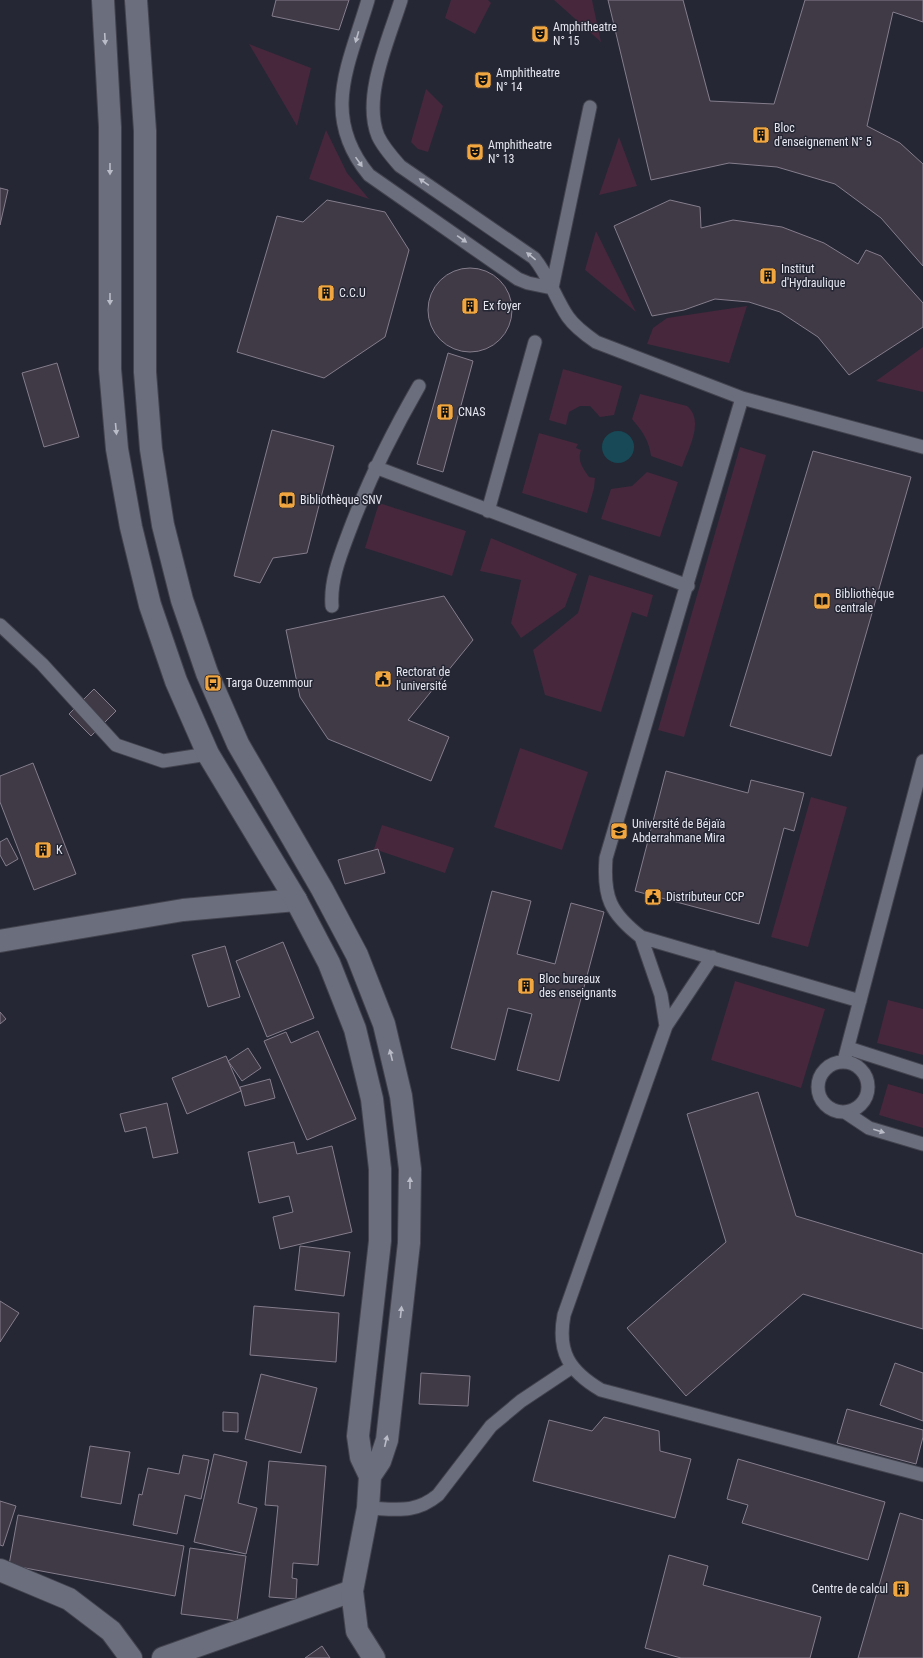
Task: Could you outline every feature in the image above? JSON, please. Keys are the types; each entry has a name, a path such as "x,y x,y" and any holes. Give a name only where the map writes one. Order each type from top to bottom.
{"street":[{"path":"103,0 110,127 110,369 117,449 131,528 150,605 176,681 208,754 296,900 329,963 355,1030 372,1099 380,1169 380,1240 358,1436 361,1457 370,1476 368,1508 352,1591 357,1631 374,1658"},
{"path":"136,0 145,131 145,372 151,449 163,525 182,600 207,673 238,744 322,890 357,955 384,1024 401,1096 410,1169 409,1243 387,1440 380,1461 370,1476"},
{"path":"208,754 238,744"},
{"path":"0,940 183,910 296,900"},
{"path":"0,1570 69,1599 111,1631 131,1658"},
{"path":"163,1658 352,1591"}],"lane":[{"path":"368,0 342,94 341,111 343,126 348,144 357,161 369,175 518,279 528,283 552,288"},
{"path":"401,0 376,80 373,100 374,120 378,136 387,151 400,166 534,258 542,267 569,319 596,342 742,398 923,447"},
{"path":"552,288 590,107"},
{"path":"488,510 535,342"},
{"path":"332,606 332,586 344,546 375,468 419,386"},
{"path":"742,398 688,586 606,858 604,879 610,902 622,922 641,937 860,1001"},
{"path":"375,468 688,586"},
{"path":"0,625 42,664 116,745 163,761 208,754"},
{"path":"844,1062 923,761"},
{"path":"641,937 661,995 666,1026"},
{"path":"712,958 666,1026 564,1315 561,1332 564,1353 572,1367 585,1380 601,1390 923,1475"},
{"path":"848,1048 887,1062 923,1072"},
{"path":"844,1062 859,1068 868,1082 868,1091 860,1106 853,1111 845,1112 836,1111 824,1103 818,1090 821,1076 825,1070 831,1065 844,1062"},
{"path":"859,1068 867,1065 887,1062"},
{"path":"845,1112 869,1128 923,1144"},
{"path":"368,1508 409,1510 426,1505 438,1495 491,1426 521,1401 572,1367"}],"shaded area":[{"path":"451,0 488,0 491,3 475,34 445,18"},
{"path":"554,0 592,0 601,42"},
{"path":"249,44 311,68 297,126"},
{"path":"426,89 443,106 428,152 418,149 411,142"},
{"path":"326,130 347,173 369,199 309,179"},
{"path":"619,137 637,186 599,195"},
{"path":"596,231 636,312 585,270"},
{"path":"747,306 729,363 647,344 653,328 667,318"},
{"path":"923,347 923,392 876,381"},
{"path":"563,369 622,386 614,415 600,417 590,406 580,406 569,412 566,425 549,420"},
{"path":"640,394 687,406 692,412 695,419 694,435 682,467 651,456 649,445 632,419"},
{"path":"539,433 578,444 576,448 581,450 580,461 583,467 589,477 595,478 594,488 587,513 522,493"},
{"path":"740,447 766,455 684,737 658,730"},
{"path":"647,472 678,482 660,537 601,519 611,489 632,486"},
{"path":"379,503 466,531 452,576 365,548"},
{"path":"491,538 577,574 565,607 521,638 511,623 521,580 480,571"},
{"path":"589,575 653,595 647,617 632,612 601,712 545,695 533,650 578,613"},
{"path":"520,748 588,772 562,850 494,827"},
{"path":"811,797 847,807 808,947 771,937"},
{"path":"382,825 454,848 445,873 374,849"},
{"path":"735,981 825,1009 801,1088 711,1060"},
{"path":"888,1000 923,1009 923,1055 877,1043"},
{"path":"888,1084 923,1094 923,1128 879,1115"}],"water":[{"path":"615,431 621,431 630,435 634,447 630,459 621,463 615,463 606,459 602,450 602,444 606,435"}],"building":[{"path":"276,0 349,0 339,30 272,16"},
{"name":"Bloc d'enseignement N° 5","path":"608,0 683,0 710,101 774,104 805,0 923,0 923,22 893,12 867,126 900,143 923,164 923,266 881,218 835,184 777,167 729,163 651,180"},
{"path":"0,188 8,190 0,225"},
{"name":"C.C.U","path":"327,200 385,212 409,250 385,337 324,378 237,352 277,216 303,222"},
{"name":"Institut d'Hydraulique","path":"670,200 700,207 701,228 733,220 782,227 824,243 858,264 866,250 881,256 923,303 923,327 849,375 818,337 780,312 749,302 715,299 684,310 652,316 614,226"},
{"name":"Ex foyer","path":"470,268 486,271 500,280 509,294 512,310 509,326 500,340 486,349 470,352 454,349 440,340 431,326 428,310 431,294 440,280 454,271"},
{"name":"CNAS","path":"448,353 473,361 443,472 417,464"},
{"path":"57,363 79,437 44,447 22,373"},
{"name":"Bibliothèque SNV","path":"272,430 334,446 307,553 273,558 260,583 234,576"},
{"name":"Bibliothèque centrale","path":"813,451 911,477 831,756 730,726"},
{"path":"444,596 473,640 408,720 449,737 431,781 328,739 300,697 286,630"},
{"path":"94,689 116,711 91,736 69,714"},
{"name":"K","path":"33,763 76,874 34,890 0,802 0,776"},
{"path":"666,771 748,793 751,780 804,793 794,831 784,828 759,924 635,891"},
{"path":"7,838 18,859 6,866 0,855 0,842"},
{"path":"378,849 385,873 345,884 338,860"},
{"name":"Bloc bureaux des enseignants","path":"492,891 531,901 517,954 555,964 571,903 604,912 559,1081 517,1070 532,1014 508,1008 495,1060 451,1048"},
{"path":"283,942 314,1018 267,1037 236,961"},
{"path":"225,946 240,997 208,1007 192,955"},
{"path":"0,1012 6,1019 0,1024"},
{"path":"318,1031 356,1119 307,1140 264,1041 286,1032 291,1043"},
{"path":"248,1048 261,1068 242,1081 228,1061"},
{"path":"226,1056 241,1091 187,1114 172,1078"},
{"path":"270,1079 275,1098 245,1106 240,1087"},
{"path":"758,1092 796,1216 923,1254 923,1329 803,1294 686,1396 627,1328 726,1242 687,1114"},
{"path":"167,1103 178,1153 153,1158 146,1127 125,1132 120,1114"},
{"path":"294,1142 297,1154 332,1146 352,1232 280,1249 273,1217 293,1212 289,1196 259,1203 248,1152"},
{"path":"300,1246 350,1252 344,1296 295,1290"},
{"path":"0,1301 19,1313 0,1342"},
{"path":"254,1306 339,1313 336,1362 250,1355"},
{"path":"895,1363 923,1373 923,1421 880,1405"},
{"path":"421,1373 470,1376 468,1406 419,1404"},
{"path":"261,1374 317,1388 301,1453 245,1439"},
{"path":"847,1409 923,1430 923,1437 916,1464 837,1443"},
{"path":"223,1412 238,1413 238,1432 223,1431"},
{"path":"604,1417 659,1431 660,1451 691,1459 675,1518 533,1481 549,1420 592,1431"},
{"path":"90,1446 130,1452 121,1504 81,1497"},
{"path":"214,1454 247,1462 238,1503 257,1508 246,1554 194,1542"},
{"path":"183,1455 209,1460 201,1499 185,1495 177,1534 133,1525 139,1494 142,1495 148,1468 179,1474"},
{"path":"738,1459 885,1502 868,1560 742,1523 748,1505 727,1499"},
{"path":"269,1461 326,1466 318,1565 293,1563 292,1578 297,1579 296,1599 269,1597 278,1506 265,1505"},
{"path":"0,1501 16,1506 3,1546 0,1545"},
{"name":"Centre de calcul","path":"900,1513 923,1520 923,1658 858,1658"},
{"path":"18,1515 184,1546 175,1596 9,1565"},
{"path":"190,1548 246,1556 237,1621 181,1614"},
{"path":"669,1555 708,1566 703,1585 821,1617 810,1658 681,1658 645,1648"},
{"path":"322,1646 330,1658 305,1658"}],"place":[{"name":"Amphitheatre N° 15","path":"540,34"},
{"name":"Amphitheatre N° 14","path":"483,80"},
{"name":"Bloc d'enseignement N° 5","path":"761,135"},
{"name":"Amphitheatre N° 13","path":"475,152"},
{"name":"Institut d'Hydraulique","path":"768,276"},
{"name":"C.C.U","path":"326,293"},
{"name":"Ex foyer","path":"470,306"},
{"name":"CNAS","path":"445,412"},
{"name":"Bibliothèque SNV","path":"287,500"},
{"name":"Bibliothèque centrale","path":"822,601"},
{"name":"Rectorat de l'université","path":"383,679"},
{"name":"Targa Ouzemmour","path":"213,683"},
{"name":"Université de Béjaïa Abderrahmane Mira","path":"619,831"},
{"name":"K","path":"43,850"},
{"name":"Distributeur CCP","path":"653,897"},
{"name":"Bloc bureaux des enseignants","path":"526,986"},
{"name":"Centre de calcul","path":"901,1589"}]}
